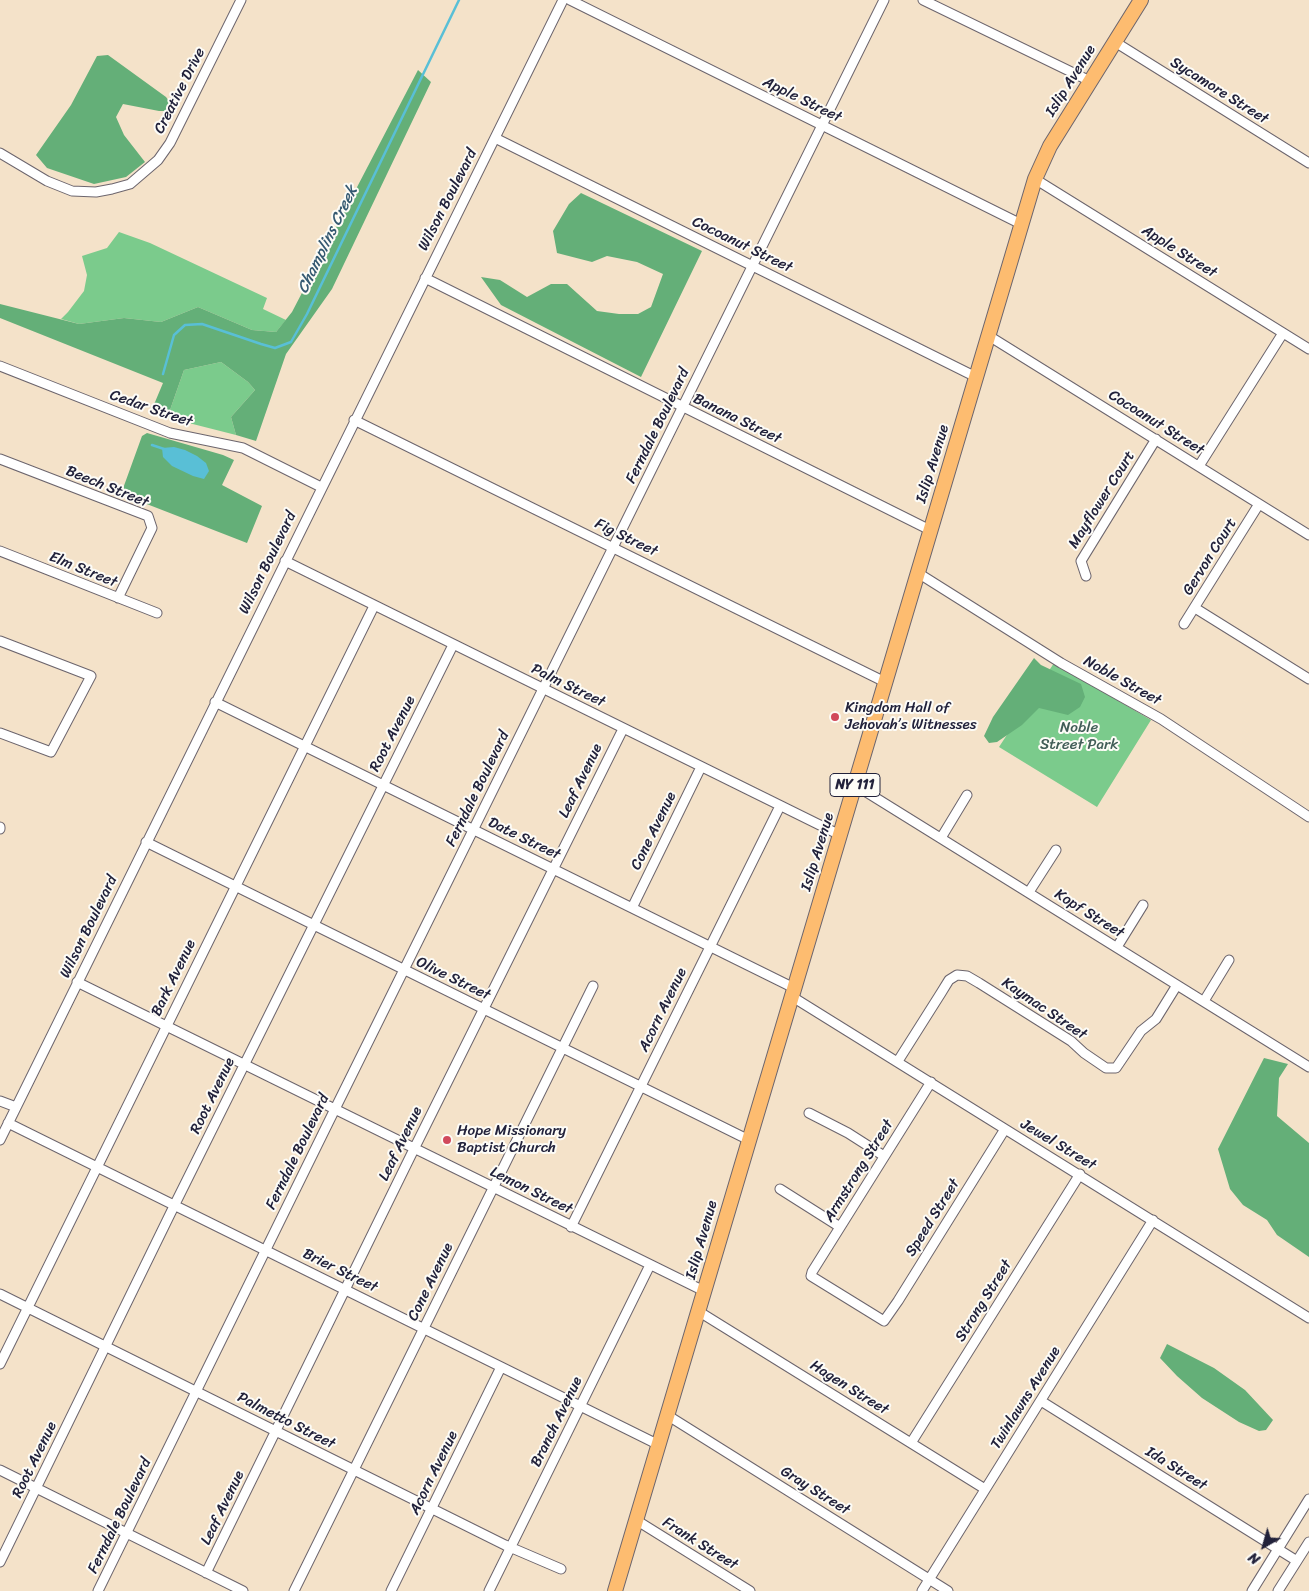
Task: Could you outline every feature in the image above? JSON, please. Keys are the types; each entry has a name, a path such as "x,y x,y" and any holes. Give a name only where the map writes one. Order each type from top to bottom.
{"main road":[{"name":"Islip Avenue","path":"615,1591 1035,179 1050,146 1141,0"}],"street":[{"name":"Creative Drive","path":"0,153 47,181 72,191 96,192 130,184 158,160 170,143 241,0"},
{"name":"Wilson Boulevard","path":"0,1140 424,278 563,0"},
{"name":"Apple Street","path":"570,0 1021,224"},
{"name":"Ferndale Boulevard","path":"98,1591 884,0"},
{"path":"923,0 1090,81"},
{"name":"Sycamore Street","path":"1115,42 1309,163"},
{"name":"Cocoanut Street","path":"495,138 976,376"},
{"name":"Apple Street","path":"1035,179 1309,349"},
{"name":"Banana Street","path":"424,278 930,530"},
{"path":"1199,466 1283,333"},
{"name":"Cocoanut Street","path":"989,336 1309,535"},
{"name":"Cedar Street","path":"0,366 170,433 243,448 321,487"},
{"name":"Fig Street","path":"354,420 884,682"},
{"name":"Mayflower Court","path":"1086,576 1081,561 1156,439"},
{"name":"Beech Street","path":"0,459 148,516 152,528 118,598"},
{"name":"Gervon Court","path":"1184,624 1259,504"},
{"name":"Elm Street","path":"0,551 157,613"},
{"name":"Palm Street","path":"285,561 840,835"},
{"name":"Noble Street","path":"918,574 1061,663 1161,718 1309,817"},
{"name":"Bark Avenue","path":"0,1364 374,606"},
{"path":"1195,608 1309,679"},
{"path":"0,641 91,676 51,752 0,733"},
{"name":"Root Avenue","path":"0,1562 174,1205 453,645"},
{"name":"Date Street","path":"215,702 710,946 793,992"},
{"name":"Leaf Avenue","path":"206,1573 623,729"},
{"name":"Cone Avenue","path":"632,908 702,767"},
{"name":"Kopf Street","path":"855,785 1309,1067"},
{"path":"941,838 967,795"},
{"name":"Acorn Avenue","path":"571,1227 780,806"},
{"name":"Olive Street","path":"146,842 749,1140"},
{"path":"1029,892 1056,850"},
{"path":"1117,947 1143,905"},
{"path":"1204,1001 1229,960"},
{"name":"Kaymac Street","path":"898,1061 940,993 950,980 957,975 967,976 1071,1042 1106,1068 1116,1068 1141,1031 1156,1019 1177,985"},
{"name":"Lemon Street","path":"77,982 704,1291"},
{"name":"Cone Avenue","path":"294,1591 593,986"},
{"name":"Jewel Street","path":"793,992 1005,1129 1309,1318"},
{"name":"Armstrong Street","path":"812,1276 812,1272 931,1082"},
{"path":"0,1101 16,1107"},
{"path":"809,1113 848,1133 884,1156"},
{"name":"Brier Street","path":"8,1123 659,1445"},
{"name":"Speed Street","path":"812,1276 884,1321 1005,1129"},
{"name":"Strong Street","path":"911,1443 1080,1174"},
{"path":"780,1189 840,1227"},
{"name":"Twinlawns Avenue","path":"922,1591 1153,1220"},
{"name":"Branch Avenue","path":"489,1591 650,1265"},
{"name":"Palmetto Street","path":"0,1294 276,1432 511,1547 561,1569"},
{"name":"Hagen Street","path":"698,1311 985,1489"},
{"name":"Acorn Avenue","path":"392,1591 501,1367"},
{"name":"Ida Street","path":"1041,1401 1297,1561"},
{"name":"Gray Street","path":"667,1415 948,1591"},
{"path":"0,1470 242,1591"},
{"path":"1252,1591 1309,1499"},
{"name":"Frank Street","path":"636,1520 750,1591"},
{"path":"1278,1591 1309,1542"}],"green space":[{"path":"108,55 166,97 176,111 159,111 123,104 116,117 124,135 145,162 126,177 94,184 47,168 36,155 71,105 97,56"},
{"path":"418,70 431,82 332,289 286,354 256,441 236,435 231,417 255,390 248,382 221,362 184,370 170,410 177,420 150,414 163,383 0,318 0,304 79,324 124,318 161,322 198,307 252,330 276,332 292,312"},
{"path":"581,193 702,251 641,377 501,305 481,277 500,280 527,297 551,284 567,284 597,311 638,314 651,307 663,274 637,262 607,256 592,262 557,253 553,231 569,204"},
{"path":"119,232 150,243 267,298 263,309 286,320 276,332 252,330 198,307 161,322 124,318 79,324 61,319 84,291 87,275 82,256 107,248"},
{"path":"221,362 248,382 255,390 231,417 236,435 177,420 170,410 184,370"},
{"path":"147,433 223,455 234,460 222,485 262,506 247,543 121,494 142,436"},
{"path":"1034,658 1041,665 1081,684 1085,697 1080,707 1068,715 1039,708 1022,725 997,742 989,743 984,736 993,717"},
{"name":"Noble Street Park","path":"1054,663 1151,720 1097,807 999,747"},
{"path":"1264,1058 1288,1064 1279,1078 1277,1116 1309,1143 1309,1257 1277,1235 1267,1220 1243,1205 1230,1189 1218,1149"},
{"path":"1167,1344 1214,1368 1245,1390 1273,1420 1266,1430 1259,1431 1239,1422 1202,1398 1160,1358"}],"water":[{"path":"174,447 197,456 206,463 209,471 204,479 172,466 163,457 162,448"}],"waterway":[{"name":"Champlins Creek","path":"163,374 174,335 185,325 202,324 275,348 291,342 307,314 459,0"},
{"path":"152,445 164,449"}],"place":[{"name":"Kingdom Hall of Jehovah’s Witnesses","path":"835,717"},
{"name":"Hope Missionary Baptist Church","path":"447,1140"}]}
